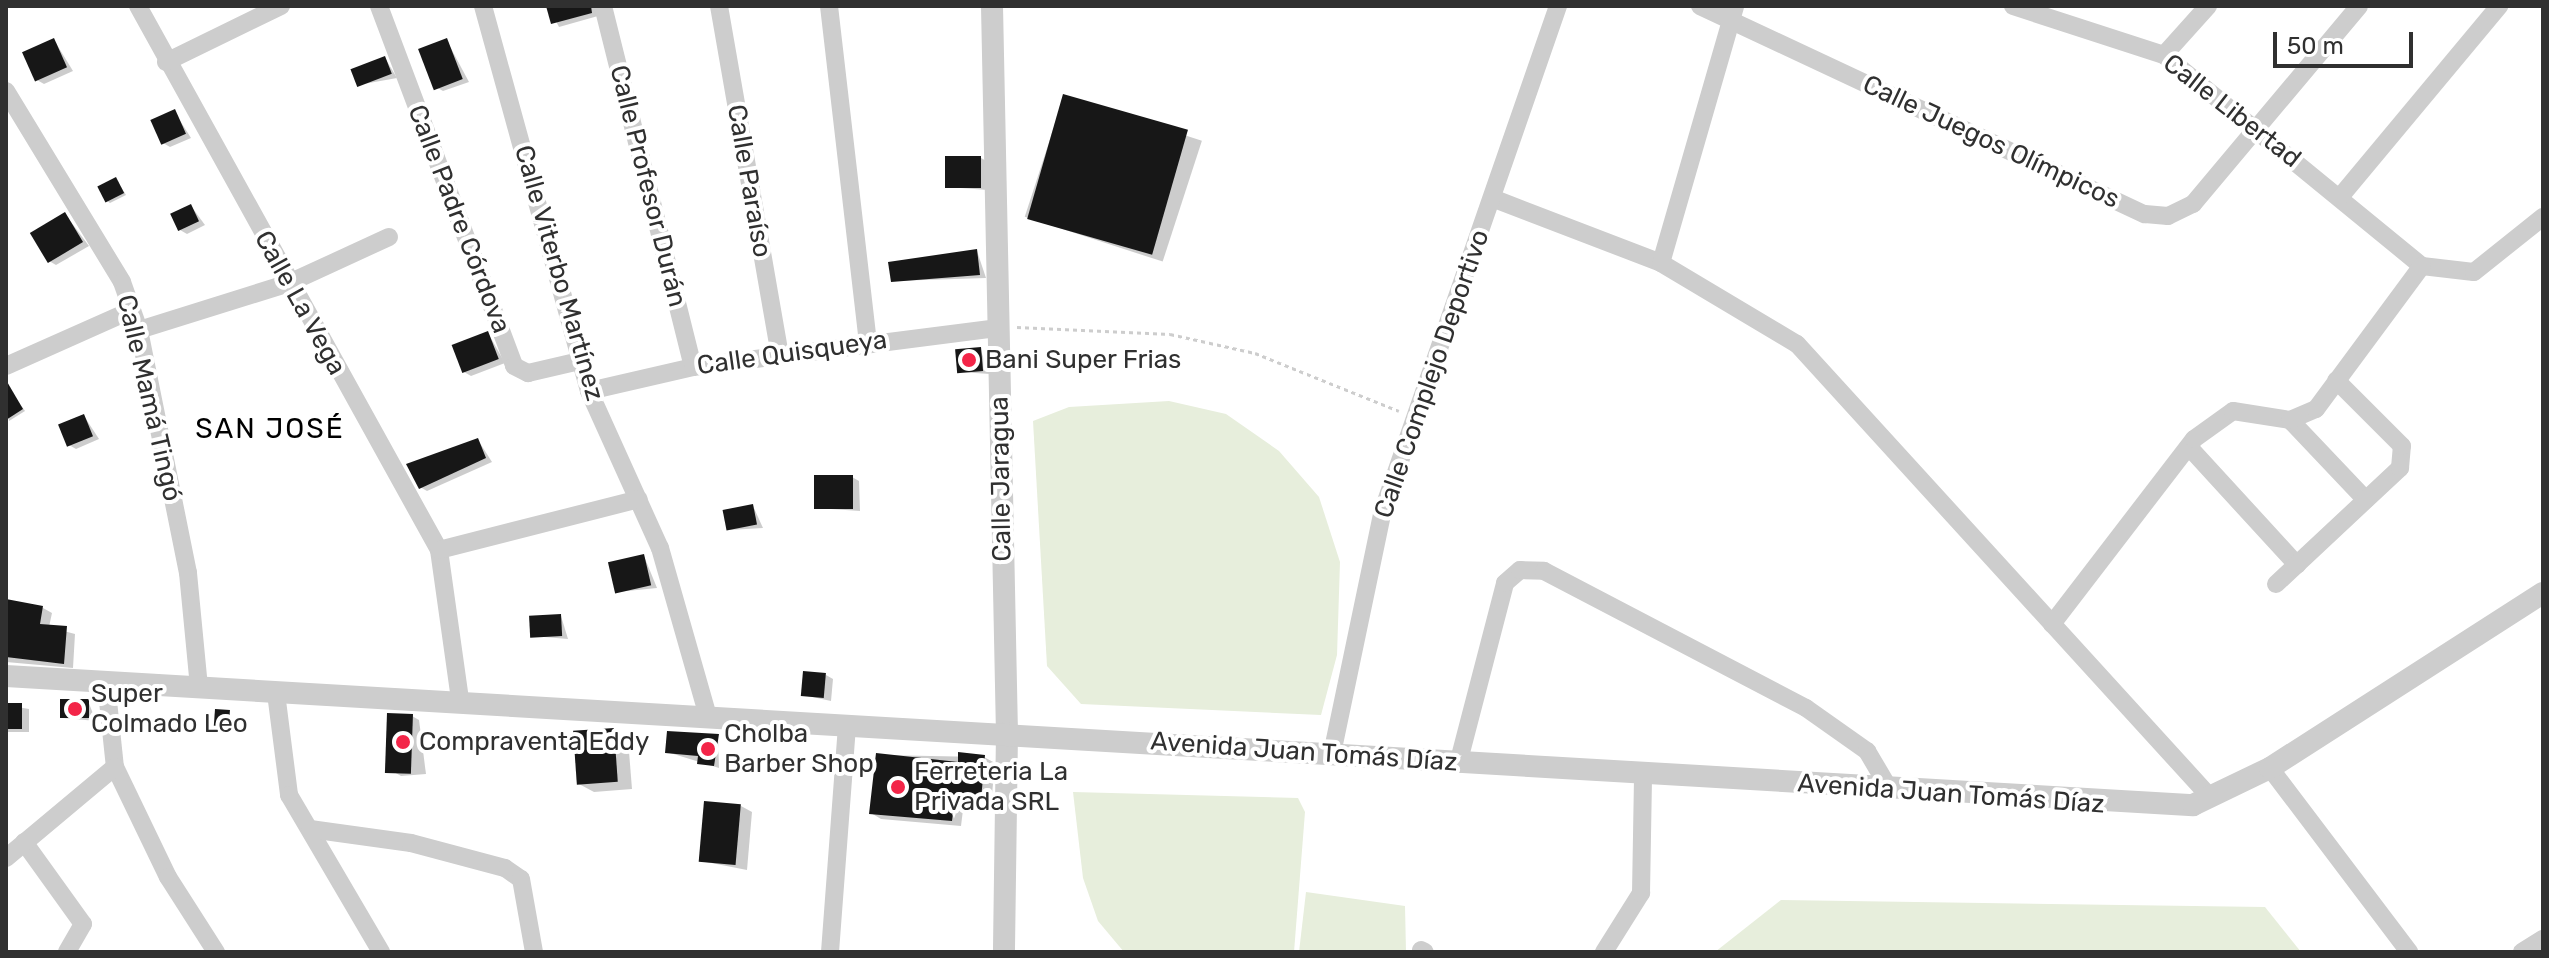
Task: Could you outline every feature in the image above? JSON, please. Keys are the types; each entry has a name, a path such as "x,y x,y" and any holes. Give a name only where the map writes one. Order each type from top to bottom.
{"street":[{"name":"Calle La Vega","path":"138,6 166,62 439,550 460,700"},
{"path":"166,62 240,14 281,6"},
{"name":"Calle Padre Córdova","path":"379,6 514,366 528,373 580,361"},
{"name":"Calle Viterbo Martínez","path":"483,6 589,391 639,499 686,628 708,717"},
{"name":"Calle Profesor Durán","path":"603,6 693,367"},
{"name":"Calle Paraíso","path":"719,6 780,357"},
{"path":"829,6 868,341"},
{"name":"Calle Jaragua","path":"992,6 1007,733 1004,952"},
{"name":"Calle Complejo Deportivo","path":"1333,749 1373,552 1415,419 1558,6"},
{"name":"Calle Juegos Olímpicos","path":"1700,6 1733,13 2145,214 2168,216 2193,204 2255,125 2359,6"},
{"name":"Calle Libertad","path":"2013,6 2065,12 2164,55 2255,125 2422,266"},
{"path":"2164,55 2208,6"},
{"path":"2340,197 2499,6"},
{"path":"1661,263 1733,13"},
{"name":"Calle Mamá Tingó","path":"6,91 122,282 139,330 188,573 199,687"},
{"path":"1492,198 1661,263 1797,344 2211,798"},
{"path":"2052,624 2189,447 2233,411 2290,420 2316,409 2422,266 2474,272 2543,217"},
{"path":"139,330 289,283 389,237"},
{"path":"6,366 132,310"},
{"name":"Calle Quisqueya","path":"589,391 693,367 780,357 868,341 997,328"},
{"path":"2276,584 2400,468 2402,446 2336,380"},
{"path":"2290,420 2366,500"},
{"path":"2189,447 2297,565"},
{"path":"439,550 639,499"},
{"path":"1458,764 1505,583 1520,570 1544,571 1806,708 1867,751 1890,790"},
{"name":"Avenida Juan Tomás Díaz","path":"6,676 276,693 460,700 847,726 1333,749 1458,764 2154,806 2211,798 2270,768 2543,593"},
{"path":"106,682 115,767 168,877 216,952"},
{"path":"276,693 289,795 381,952"},
{"path":"830,952 847,726"},
{"path":"6,858 115,767"},
{"path":"2270,768 2409,952"},
{"path":"1604,952 1641,893 1643,773"},
{"path":"310,829 411,843 505,868 521,879 534,952"},
{"path":"24,842 83,924 67,952"},
{"path":"2522,952 2543,939"}],"path":[{"path":"997,328 1084,326 1227,346 1337,381 1415,419"}],"green space":[{"path":"1169,401 1226,414 1279,451 1319,497 1340,562 1337,655 1321,715 1081,704 1047,666 1033,421 1069,407"},
{"path":"1073,792 1298,798 1305,812 1294,952 1124,952 1098,921 1083,878"},
{"path":"1306,892 1405,906 1406,952 1299,952"},
{"path":"1781,900 2265,907 2301,952 1715,952"}],"building":[{"path":"546,6 591,6 592,13 551,24"},
{"path":"54,38 67,67 35,81 22,52"},
{"path":"447,38 463,79 434,90 418,49"},
{"path":"385,56 392,74 357,87 350,69"},
{"path":"1063,94 1188,130 1152,255 1027,219"},
{"path":"175,109 186,134 161,145 150,120"},
{"path":"945,156 981,156 981,188 945,188"},
{"path":"116,177 124,193 105,203 97,187"},
{"path":"191,204 199,221 178,231 170,214"},
{"path":"65,212 83,242 48,263 30,233"},
{"path":"977,249 980,275 891,282 888,262"},
{"path":"488,331 499,359 462,373 452,345"},
{"name":"Bani Super Frias","path":"981,347 983,371 957,373 955,349"},
{"path":"6,380 23,409 6,420"},
{"path":"84,414 93,436 67,447 58,424"},
{"path":"478,438 486,458 419,489 406,464"},
{"path":"814,475 853,475 853,509 814,509"},
{"path":"753,504 757,525 727,531 723,510"},
{"path":"644,554 651,585 615,594 608,562"},
{"path":"6,599 43,606 40,624 67,626 64,664 6,657"},
{"path":"561,614 562,636 530,638 529,616"},
{"path":"803,671 826,673 824,698 801,696"},
{"name":"Super Colmado Leo","path":"60,699 89,699 89,718 60,718"},
{"path":"6,703 22,703 22,729 6,729"},
{"path":"215,709 230,710 228,731 214,730"},
{"name":"Compraventa Eddy","path":"387,713 413,714 411,774 385,773"},
{"path":"614,728 618,782 577,785 573,731"},
{"path":"667,731 719,734 714,766 697,764 698,756 665,753"},
{"path":"958,752 985,755 981,800 955,798 952,821 869,814 876,753 958,762"},
{"path":"704,801 741,804 736,865 699,862"}],"place":[{"name":"Bani Super Frias","path":"969,360"},
{"name":"Super Colmado Leo","path":"75,709"},
{"name":"Compraventa Eddy","path":"403,742"},
{"name":"Cholba Barber Shop","path":"708,749"},
{"name":"Ferreteria La Privada SRL","path":"898,787"}],"district":[{"name":"SAN JOSÉ","path":"270,429"}]}
